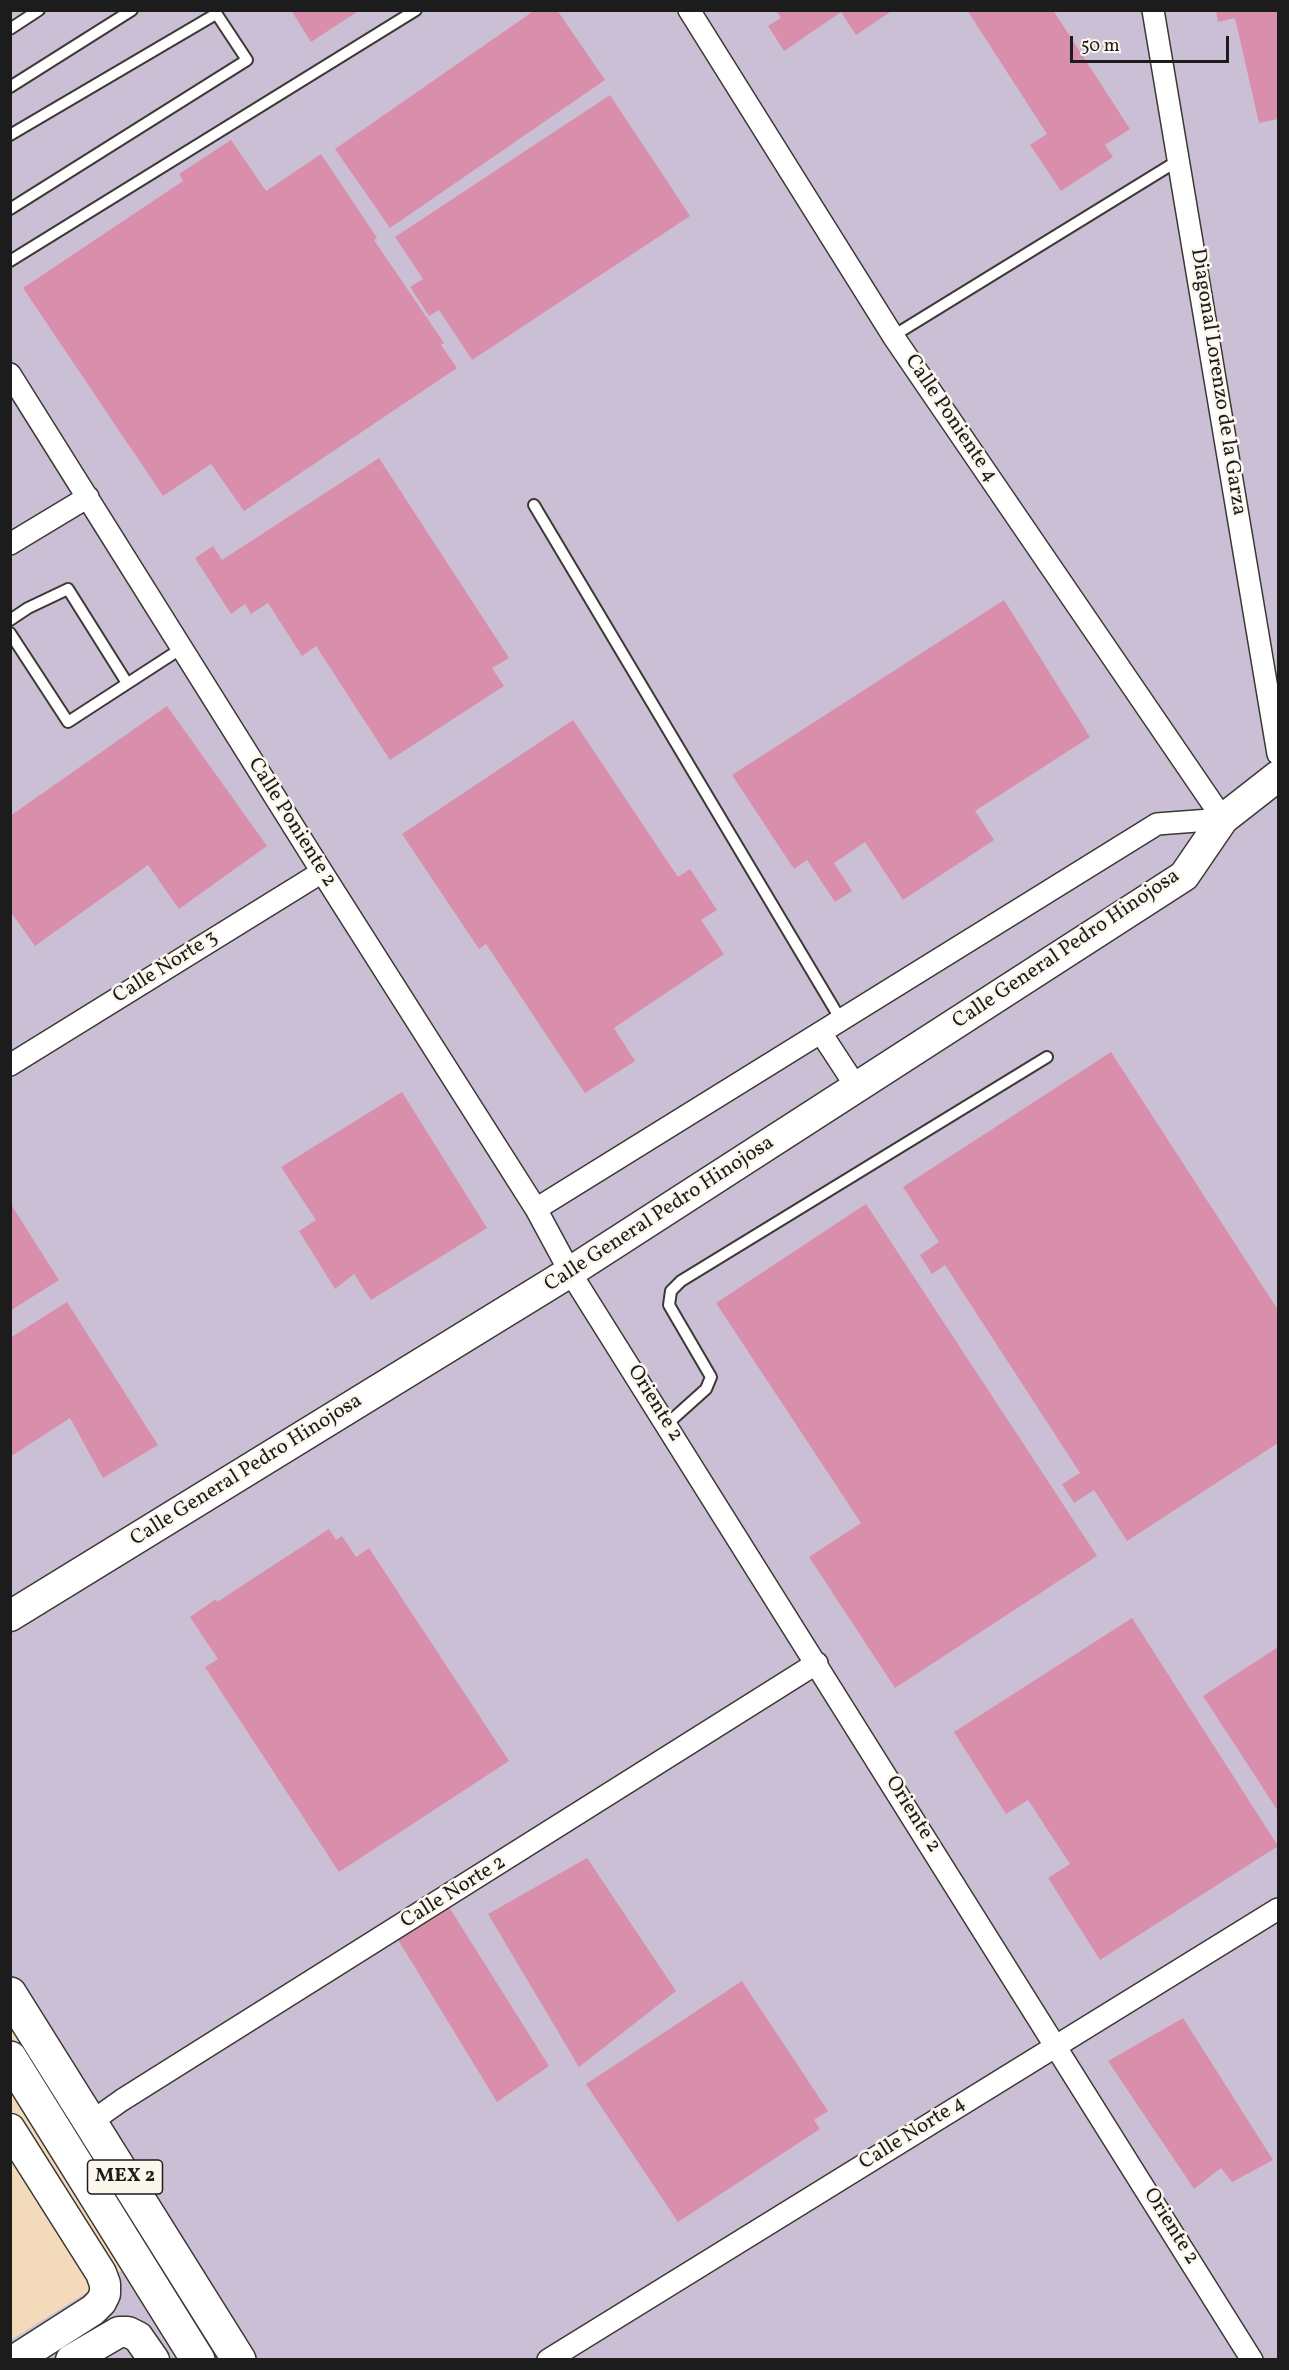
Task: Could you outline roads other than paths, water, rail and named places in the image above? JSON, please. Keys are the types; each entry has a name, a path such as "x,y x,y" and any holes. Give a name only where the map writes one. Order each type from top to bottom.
{"main road":[{"name":"MEX 2","path":"10,1994 239,2360"},
{"name":"MEX 2","path":"10,2058 198,2360"}],"street":[{"name":"Calle Poniente 4","path":"689,10 893,336 1223,819"},
{"name":"Diagonal Lorenzo de la Garza","path":"1153,10 1278,754"},
{"name":"Calle Poniente 2","path":"10,374 322,872 537,1209 570,1272"},
{"path":"10,544 88,497"},
{"name":"Calle General Pedro Hinojosa","path":"10,1616 570,1272 1184,876 1223,819 1278,776"},
{"path":"537,1209 1157,824 1223,819"},
{"name":"Calle Norte 3","path":"10,1065 322,872"},
{"path":"821,1033 857,1088"},
{"name":"Oriente 2","path":"570,1272 1057,2045 1252,2360"},
{"name":"Calle Norte 2","path":"91,2122 122,2100 817,1663"},
{"name":"Calle Norte 4","path":"548,2360 1278,1909"},
{"path":"10,2129 101,2273 105,2284 105,2294 101,2302 15,2360"},
{"path":"79,2318 96,2344"},
{"path":"71,2360 119,2332 128,2332 138,2337 154,2360"}],"lane":[{"path":"10,29 39,10"},
{"path":"10,87 132,10"},
{"path":"10,261 416,10"},
{"path":"10,135 215,12 247,60 10,209"},
{"path":"893,336 1179,160"},
{"path":"534,505 841,1020"},
{"path":"10,620 28,608 68,589 127,683"},
{"path":"10,633 68,722 182,648"},
{"path":"667,1424 706,1389 711,1377 669,1305 671,1291 681,1281 1047,1057"}]}
